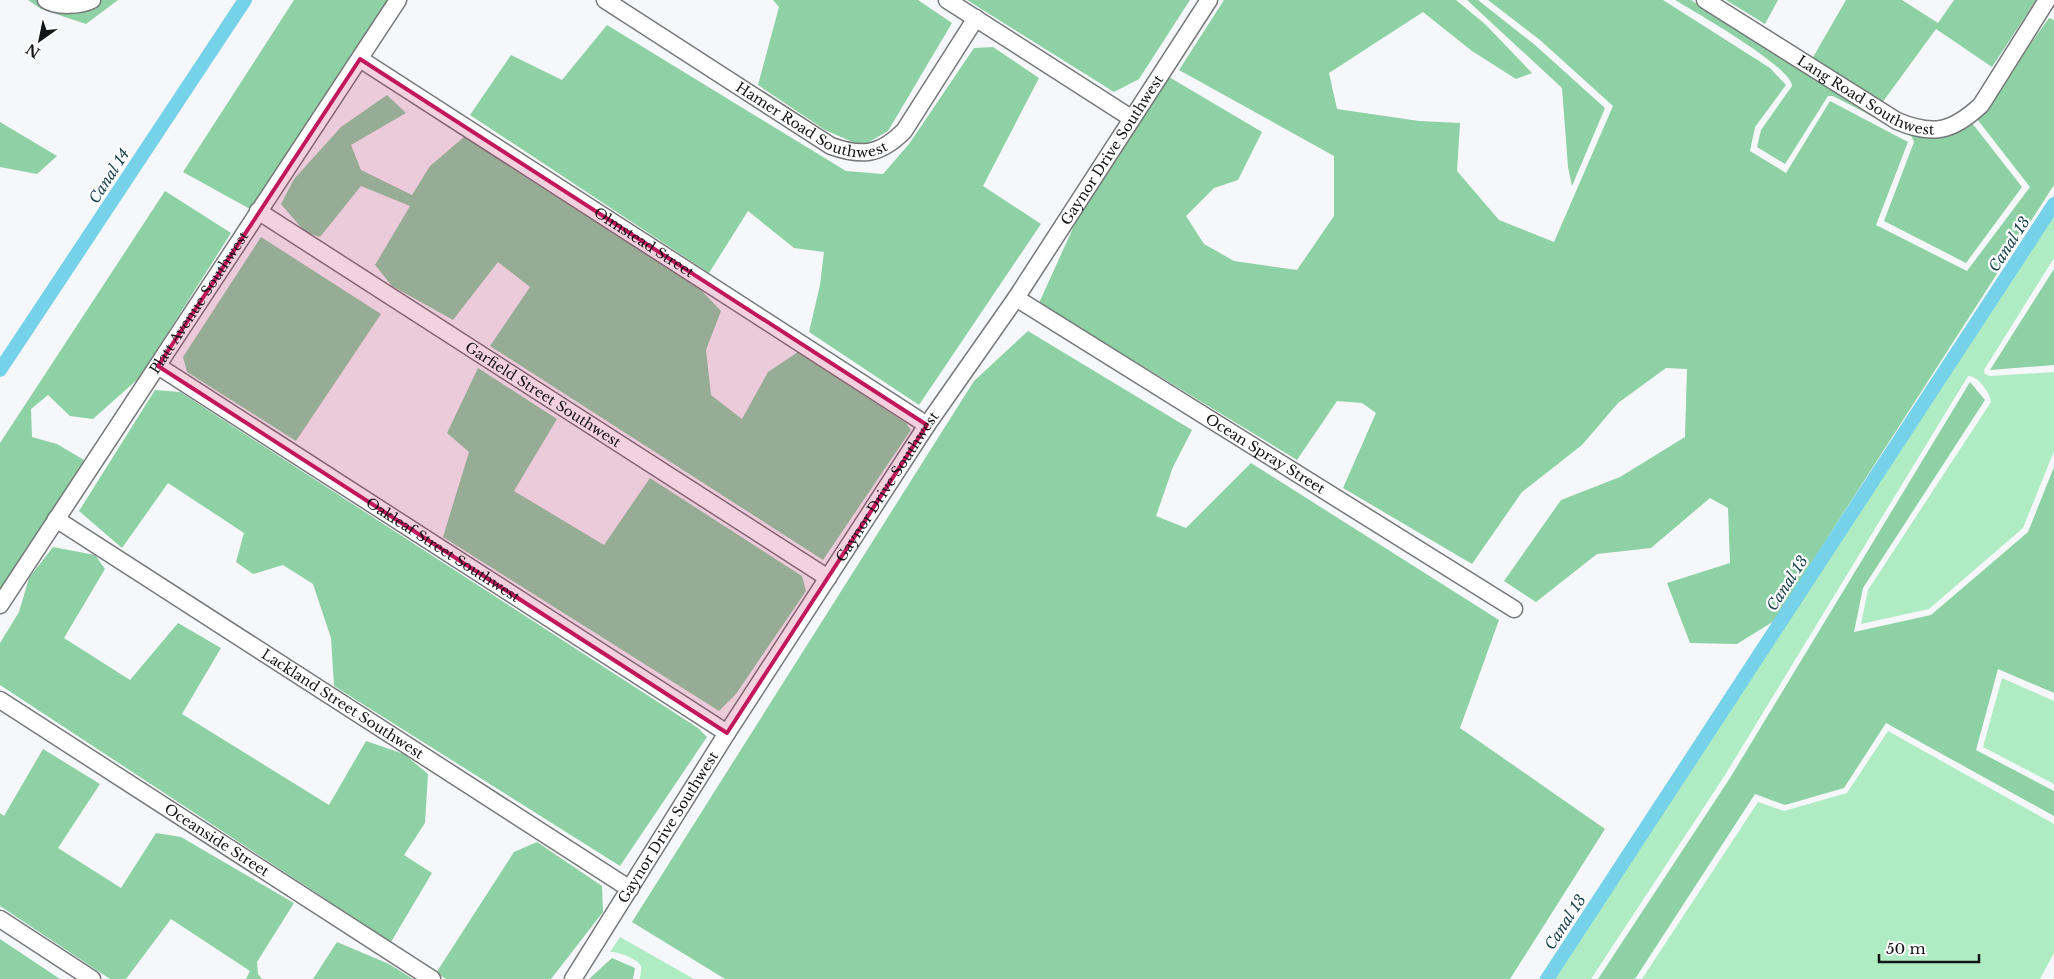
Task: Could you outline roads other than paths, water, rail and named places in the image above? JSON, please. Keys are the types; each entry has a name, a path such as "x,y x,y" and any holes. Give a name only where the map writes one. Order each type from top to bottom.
{"street":[{"path":"46,0 52,4 89,2"},
{"name":"Platt Avenue Southwest","path":"0,605 398,0"},
{"name":"Hamer Road Southwest","path":"606,0 831,146 851,153 872,152 892,143 904,131 976,18"},
{"path":"947,0 1131,118"},
{"name":"Gaynor Drive Southwest","path":"573,979 727,733 927,426 1016,298 1209,0"},
{"name":"Lang Road Southwest","path":"1705,0 1897,121 1914,128 1934,131 1952,126 1981,106 2047,0"},
{"name":"Olmstead Street","path":"360,59 927,426"},
{"name":"Garfield Street Southwest","path":"258,211 828,578"},
{"name":"Ocean Spray Street","path":"1016,298 1514,609"},
{"name":"Oakleaf Street Southwest","path":"158,366 727,733"},
{"name":"Lackland Street Southwest","path":"56,519 630,889"},
{"name":"Oceanside Street","path":"0,700 432,979"},
{"path":"0,919 92,979"}],"waterway":[{"name":"Canal 14","path":"0,370 245,0"},
{"name":"Canal 13","path":"1547,979 2054,204"}]}
